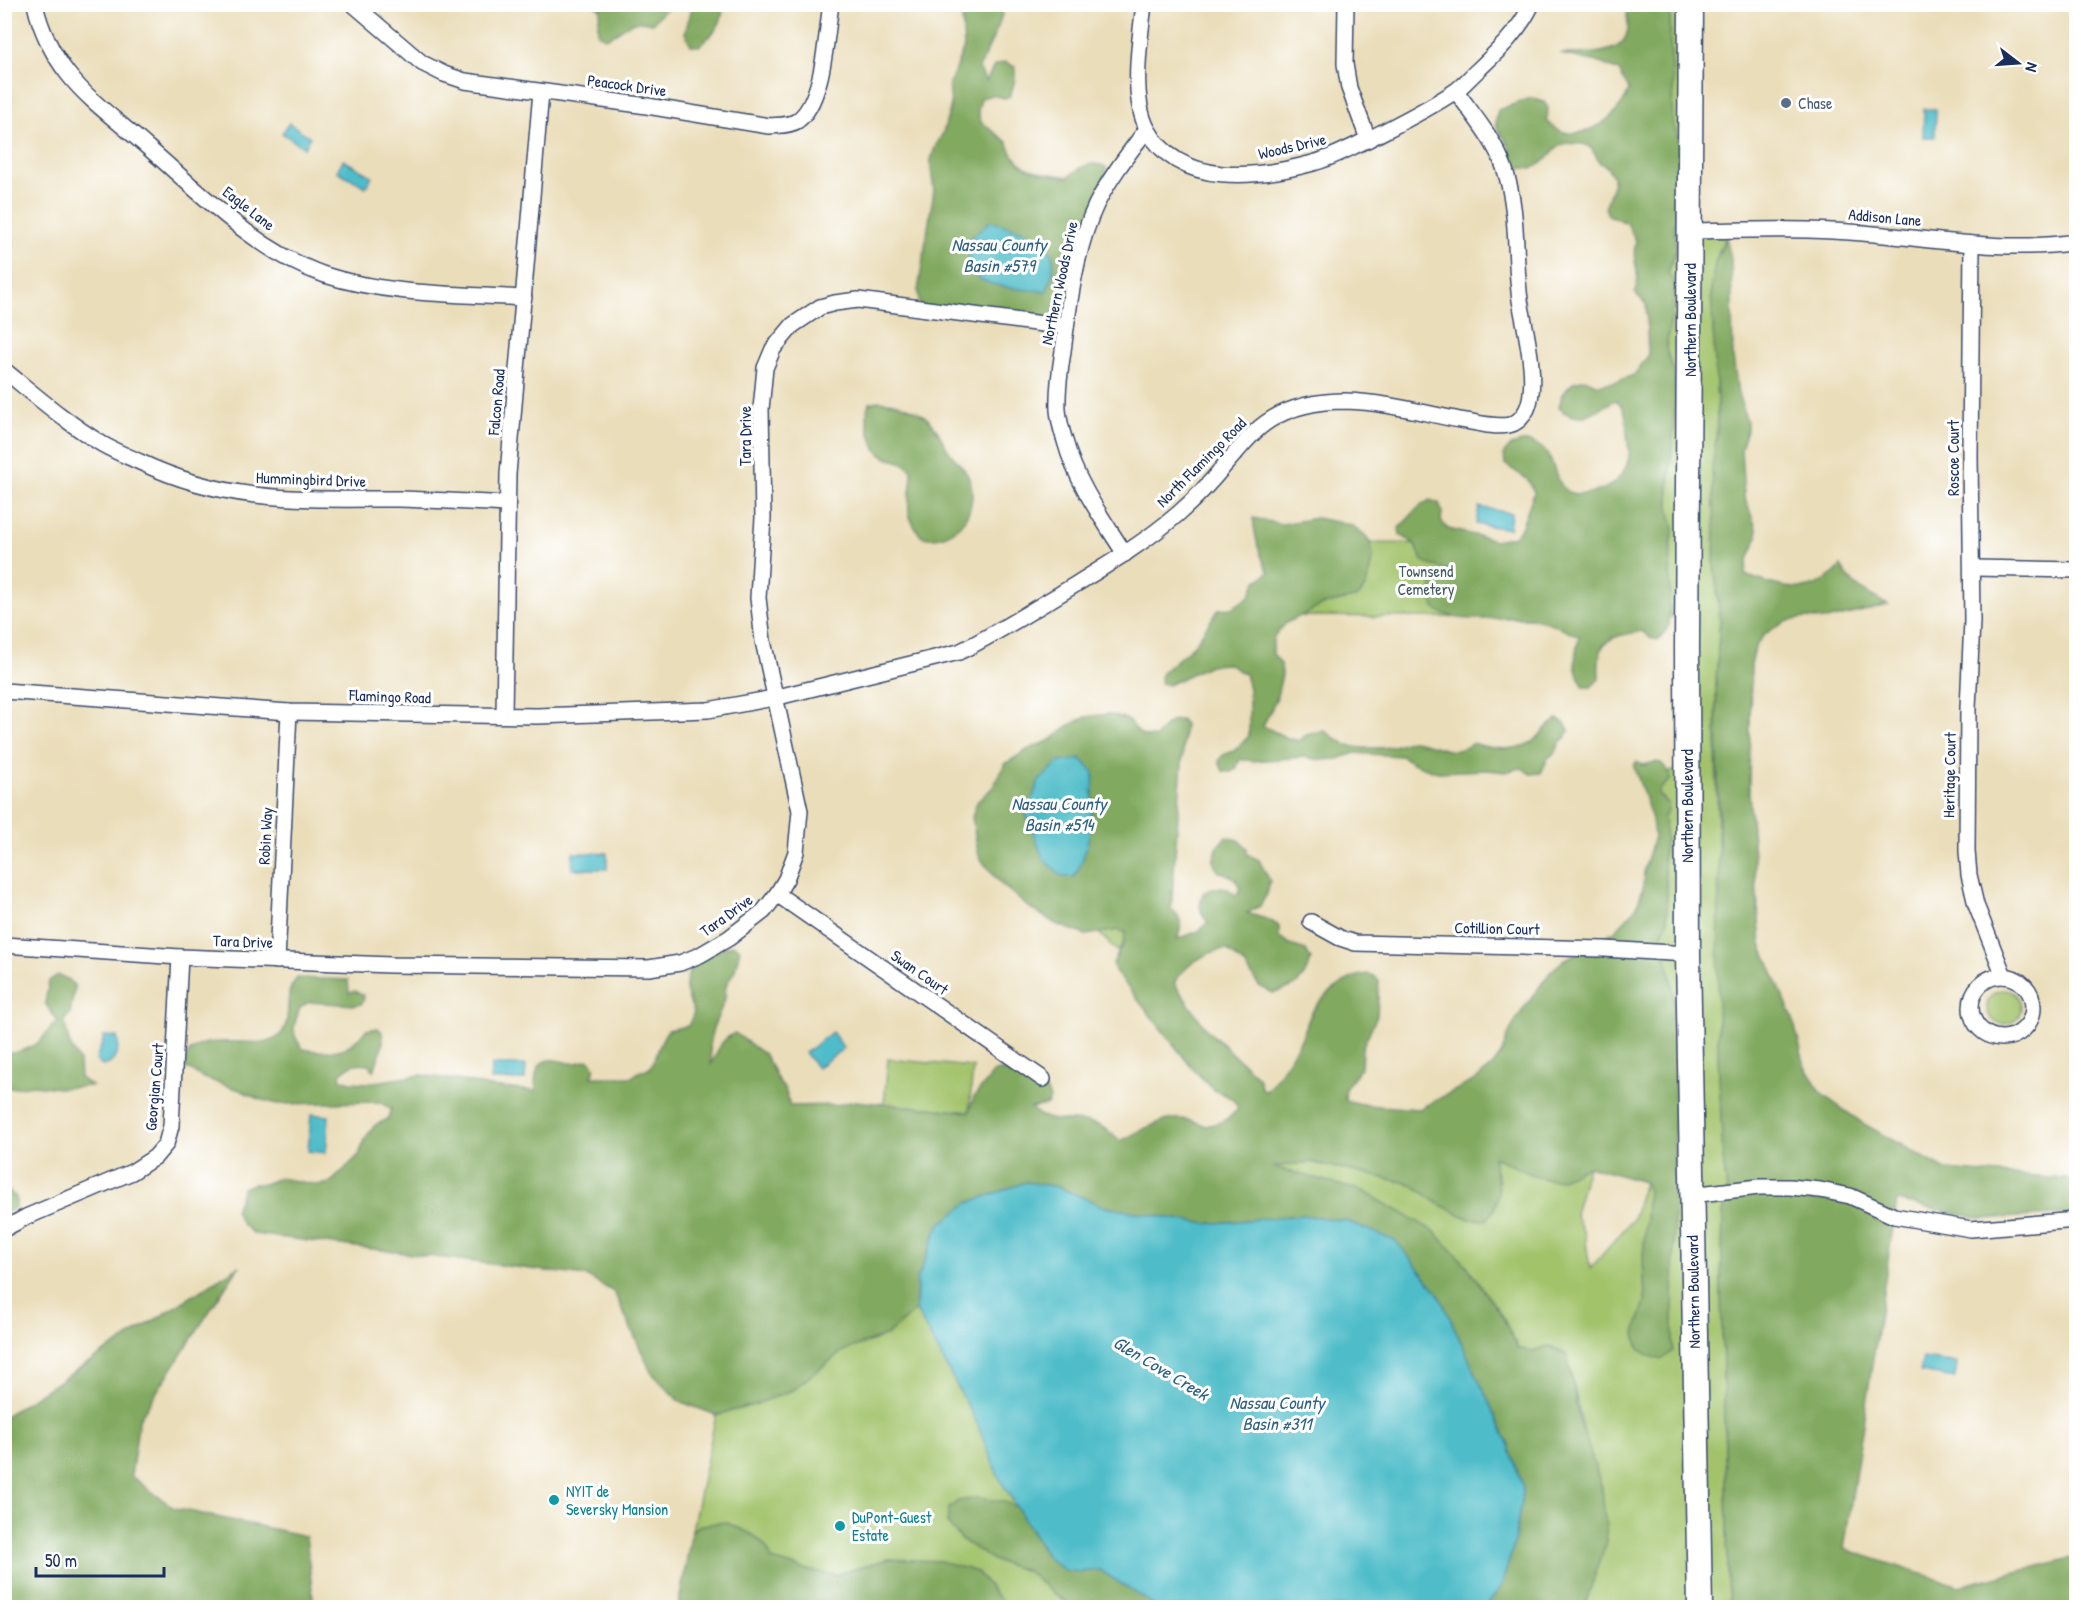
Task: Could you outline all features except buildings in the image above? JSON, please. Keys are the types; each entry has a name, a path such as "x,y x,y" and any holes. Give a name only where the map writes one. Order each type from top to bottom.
{"main road":[{"name":"Northern Boulevard","path":"1691,4 1687,638 1688,954 1700,1608"}],"street":[{"name":"Eagle Lane","path":"35,4 51,47 68,74 94,100 209,200 256,238 288,260 326,275 375,286 433,293 524,298"},
{"name":"Peacock Drive","path":"353,4 422,63 444,75 465,81 647,106 769,126 787,125 797,120 812,104 819,78 831,4"},
{"name":"Woods Drive","path":"1144,4 1138,62 1139,97 1147,129 1165,152 1187,166 1210,174 1223,175 1266,172 1313,163 1335,156 1456,91 1507,42 1525,19 1532,4"},
{"path":"1346,4 1345,64 1349,88 1368,139"},
{"name":"North Flamingo Road","path":"774,698 959,652 981,642 1125,554 1178,513 1203,490 1245,441 1269,421 1287,412 1313,404 1347,401 1500,426 1517,422 1529,404 1531,371 1519,290 1514,215 1503,165 1496,149 1456,91"},
{"name":"Falcon Road","path":"504,715 509,463 542,92"},
{"name":"Northern Woods Drive","path":"1125,554 1070,460 1058,410 1059,379 1066,327 1089,221 1120,165 1147,129"},
{"name":"Addison Lane","path":"1690,231 1826,230 1972,244 2026,246 2076,242"},
{"name":"Roscoe Court","path":"1972,244 1970,456 1972,568"},
{"name":"Tara Drive","path":"4,945 277,961 391,965 649,968 680,963 719,944 764,911 777,894 786,879 796,852 800,811 774,698 763,641 758,598 763,518 762,409 765,368 773,349 793,325 820,307 858,300 1066,327"},
{"name":"Hummingbird Drive","path":"4,370 61,416 104,445 167,474 214,489 264,497 309,500 400,500 507,504"},
{"path":"1972,568 2076,570"},
{"name":"Heritage Court","path":"1972,568 1967,851 1969,875 1976,905 2004,976"},
{"name":"Flamingo Road","path":"4,691 289,712 439,716 537,716 708,710 774,698"},
{"name":"Robin Way","path":"277,961 289,712"},
{"name":"Swan Court","path":"777,894 1043,1079"},
{"name":"Cotillion Court","path":"1311,921 1340,938 1355,943 1604,949 1688,954"},
{"name":"Georgian Court","path":"4,1229 26,1217 132,1172 155,1157 166,1144 171,1126 180,957"},
{"path":"2004,976 2018,980 2025,986 2033,1004 2028,1024 2022,1031 2013,1037 2003,1039 1993,1038 1977,1026 1972,1017 1971,1007 1977,989 1984,982 1991,978 2004,976"},
{"path":"1691,1195 1759,1188 1790,1187 1820,1190 1851,1196 1894,1216 1971,1229 2076,1220"}],"green space":[{"path":"594,5 674,5 652,23 631,23 605,38 598,34 601,9"},
{"path":"691,5 723,5 720,23 699,46 691,45 685,33"},
{"path":"946,5 1005,5 998,27 979,68 986,81 994,66 1005,62 1015,67 1015,80 1010,96 1004,98 992,95 981,98 978,110 980,121 1007,142 1013,155 1025,167 1068,177 1090,164 1106,167 1106,175 1066,327 920,308 918,291 934,190 930,163 943,133 951,105 949,85 964,47 962,17 953,7"},
{"path":"1624,5 1673,5 1670,17 1672,106 1673,124 1678,137 1679,175 1675,188 1678,214 1674,227 1676,249 1668,272 1676,286 1666,349 1674,372 1676,401 1669,484 1669,509 1674,529 1671,541 1669,626 1659,640 1650,638 1642,631 1619,636 1606,643 1600,656 1599,679 1591,687 1584,687 1576,668 1575,657 1579,636 1536,619 1518,617 1468,619 1445,614 1434,608 1432,585 1449,570 1427,564 1414,543 1400,535 1399,528 1421,505 1430,500 1439,503 1442,512 1441,521 1448,529 1496,540 1515,536 1522,526 1534,492 1528,480 1505,464 1504,453 1521,442 1539,446 1549,457 1563,487 1574,494 1591,493 1607,487 1619,478 1627,464 1629,453 1626,419 1619,403 1615,400 1580,417 1566,414 1559,408 1562,394 1574,382 1585,379 1598,385 1618,381 1634,375 1648,356 1646,304 1635,293 1638,280 1634,255 1636,241 1627,223 1608,215 1605,208 1613,185 1613,176 1607,167 1600,163 1591,148 1584,144 1566,143 1556,148 1547,159 1532,169 1516,167 1510,162 1510,148 1496,123 1498,110 1531,98 1544,102 1548,108 1547,121 1557,130 1569,133 1594,128 1616,112 1629,90 1619,71 1598,62 1560,54 1601,52 1621,44 1627,35 1628,22"},
{"name":"Townsend Cemetery","path":"1673,5 1691,5 1690,230 1726,237 1719,250 1711,290 1717,401 1714,564 1720,618 1716,683 1716,757 1727,1191 1723,1214 1721,1287 1729,1607 1584,1607 1607,1541 1567,1355 1550,1346 1532,1351 1518,1348 1503,1318 1468,1267 1434,1231 1271,1167 1311,1162 1412,1184 1439,1204 1499,1181 1492,1156 1537,1177 1660,948 1659,941 1667,922 1667,891 1663,857 1666,839 1664,817 1668,811 1668,804 1658,794 1671,779 1668,771 1687,770 1687,618 1670,617 1670,613 1530,618 1300,616 1282,618 1280,543 1589,544 1669,509 1676,401 1674,372 1666,349 1668,272 1676,249 1674,227 1678,214 1675,188 1679,175 1678,137 1673,124 1670,17","holes":["1588,1166 1644,1182 1633,1219 1590,1269 1585,1235 1575,1214"]},
{"path":"1726,237 1731,258 1733,357 1738,393 1747,422 1741,449 1744,496 1757,530 1757,538 1745,575 1784,587 1808,587 1819,584 1830,577 1841,566 1856,585 1888,605 1826,620 1805,618 1788,621 1763,636 1755,647 1751,665 1749,792 1761,945 1793,1019 1805,1067 1823,1095 1864,1124 1946,1170 2076,1180 2076,1214 1982,1219 1897,1201 1844,1549 1959,1586 2076,1557 2076,1607 1729,1607 1721,1287 1723,1214 1727,1191 1723,1160 1718,1056 1719,823 1716,683 1720,618 1714,564 1712,467 1717,433 1717,401 1711,290 1715,262"},
{"path":"878,401 901,405 929,420 968,476 972,496 967,516 954,531 945,536 931,538 921,536 911,519 909,504 912,470 904,463 883,456 875,446 869,431 867,409 869,403"},
{"path":"1253,518 1282,524 1316,518 1351,525 1364,534 1370,543 1373,556 1366,586 1358,597 1323,605 1286,623 1273,638 1273,654 1281,664 1282,675 1276,700 1263,726 1299,741 1309,733 1325,731 1343,743 1361,748 1387,748 1412,741 1449,750 1464,748 1473,743 1506,749 1530,743 1558,719 1565,723 1569,730 1556,752 1548,758 1541,773 1530,774 1522,768 1505,772 1488,770 1438,772 1401,756 1354,753 1338,759 1320,760 1305,757 1253,761 1240,759 1236,769 1231,772 1223,771 1219,761 1223,755 1234,751 1249,736 1249,689 1245,674 1228,664 1210,665 1168,685 1161,683 1160,677 1194,645 1219,609 1232,608 1250,596 1256,582 1269,572 1258,546"},
{"path":"1107,714 1125,719 1145,737 1156,737 1167,724 1173,721 1181,720 1185,724 1171,909 1178,915 1180,922 1177,939 1199,931 1208,923 1201,909 1203,893 1220,887 1228,889 1235,896 1240,889 1232,877 1219,872 1213,861 1218,846 1226,837 1238,840 1247,848 1247,854 1259,860 1270,881 1267,894 1260,906 1247,913 1279,926 1279,937 1293,946 1306,950 1311,959 1298,983 1288,989 1273,993 1259,986 1245,965 1226,949 1196,960 1174,983 1207,1030 1258,1077 1265,1092 1294,1051 1318,1004 1340,985 1356,976 1364,974 1374,976 1379,980 1377,1016 1362,1048 1361,1068 1346,1087 1345,1100 1366,1105 1419,1109 1477,1079 1493,1065 1502,1053 1517,1018 1551,971 1564,960 1615,931 1630,915 1637,906 1643,888 1644,870 1654,837 1652,819 1634,766 1636,762 1644,765 1655,762 1661,763 1668,771 1671,779 1658,794 1668,804 1668,811 1664,817 1666,839 1663,857 1667,891 1667,922 1659,941 1671,976 1675,1011 1673,1350 1662,1360 1650,1356 1638,1348 1635,1333 1645,1301 1643,1257 1648,1190 1644,1182 1588,1166 1561,1179 1549,1180 1532,1175 1493,1157 1498,1189 1496,1205 1487,1220 1469,1219 1439,1204 1411,1184 1311,1162 1273,1167 1363,1191 1434,1231 1468,1267 1503,1318 1518,1348 1532,1351 1550,1346 1567,1355 1579,1418 1602,1488 1607,1541 1584,1607 1486,1607 1501,1587 1514,1544 1523,1487 1508,1443 1438,1293 1396,1242 1346,1221 1303,1215 1206,1224 1105,1207 1058,1187 939,1225 917,1280 916,1310 887,1335 843,1351 792,1390 754,1405 716,1415 679,1401 651,1372 614,1292 586,1276 254,1234 243,1225 235,1211 243,1188 253,1184 264,1184 279,1178 319,1185 330,1183 359,1155 365,1138 375,1125 388,1119 391,1109 380,1102 277,1104 204,1078 183,1064 190,1052 201,1045 214,1042 271,1041 280,1035 286,1025 290,990 297,978 348,980 349,993 355,991 363,995 364,999 361,1004 355,1005 309,1002 300,1008 294,1034 303,1049 338,1050 359,1038 366,1030 378,1028 382,1032 383,1044 374,1071 369,1064 360,1063 350,1066 340,1074 341,1079 368,1083 421,1075 490,1087 536,1091 535,1080 540,1065 549,1060 577,1063 589,1060 595,1068 592,1077 632,1077 640,1071 649,1069 668,1030 688,1026 694,1013 686,990 690,972 701,959 709,954 734,945 740,949 735,970 726,985 725,999 713,1028 710,1043 711,1064 722,1043 735,1033 765,1055 785,1089 790,1106 836,1105 855,1101 969,1112 974,1097 994,1072 1010,1071 1035,1080 1047,1092 1050,1099 1047,1105 1031,1108 1038,1114 1054,1120 1080,1121 1098,1125 1121,1141 1152,1125 1172,1119 1194,1121 1206,1126 1224,1120 1238,1108 1233,1099 1214,1090 1193,1069 1115,971 1113,963 1124,942 1125,932 1118,930 1086,935 1056,924 1027,906 1001,884 978,853 972,817 977,802 993,787 1005,764 1027,750 1051,740 1068,726 1086,717"},
{"path":"1118,930 1125,932 1126,938 1118,952 1099,933"},
{"path":"58,975 70,980 75,987 70,1013 64,1021 70,1045 79,1061 80,1078 92,1086 59,1088 33,1085 5,1089 5,1053 33,1046 58,1022 45,1003 49,981"},
{"path":"2004,990 2016,995 2021,1007 2016,1019 2004,1024 1992,1019 1987,1007 1992,995"},
{"path":"888,1059 973,1067 969,1112 884,1104"},
{"path":"5,1188 16,1197 16,1206 5,1214"},
{"path":"239,1266 139,1419 131,1476 174,1508 306,1536 314,1607 5,1607 5,1416"},
{"path":"916,1310 977,1423 998,1476 1017,1507 1001,1502 947,1523 961,1539 993,1560 1027,1571 1054,1594 1074,1607 1006,1607 977,1572 888,1559 835,1575 807,1570 771,1560 702,1525 692,1530 716,1415 754,1405 792,1390 843,1351 887,1335"},
{"path":"978,1498 1001,1501 1015,1506 1046,1555 1061,1567 1083,1571 1100,1570 1157,1607 1074,1607 1054,1594 1027,1571 993,1560 961,1539 947,1523 949,1508 958,1501"},
{"path":"725,1522 760,1540 772,1560 807,1570 835,1575 888,1559 941,1561 977,1572 1006,1607 678,1608 692,1530 701,1525"}],"water":[{"path":"1924,109 1936,109 1935,137 1923,137"},
{"path":"289,123 310,137 304,148 282,133"},
{"path":"343,160 372,176 366,187 337,171"},
{"name":"Nassau County Basin #579","path":"990,221 1042,241 1053,261 1052,274 1046,291 996,285 978,278 973,273 969,262 969,240"},
{"path":"1479,507 1511,513 1509,529 1476,524"},
{"name":"Nassau County Basin #514","path":"1081,759 1094,772 1088,840 1074,877 1063,877 1043,858 1026,814 1039,781 1059,762"},
{"path":"573,853 607,853 607,869 572,869"},
{"path":"832,1032 844,1048 817,1068 805,1053"},
{"path":"104,1036 117,1037 118,1046 114,1060 102,1066 96,1060"},
{"path":"492,1065 526,1065 525,1080 491,1080"},
{"path":"311,1114 329,1116 326,1153 308,1151"},
{"name":"Nassau County Basin #311","path":"1026,1182 1058,1187 1105,1207 1206,1224 1303,1215 1346,1221 1396,1241 1438,1293 1508,1443 1523,1487 1514,1544 1501,1587 1486,1607 1157,1607 1100,1570 1078,1572 1064,1570 1048,1558 998,1476 977,1423 916,1310 917,1280 939,1225 968,1203"},
{"path":"1923,1358 1957,1363 1955,1378 1920,1372"}],"place":[{"name":"Chase","path":"1786,103"},
{"name":"NYIT de Seversky Mansion","path":"554,1500"},
{"name":"DuPont-Guest Estate","path":"840,1526"}],"water label":[{"name":"Glen Cove Creek","path":"1161,1368"}]}
